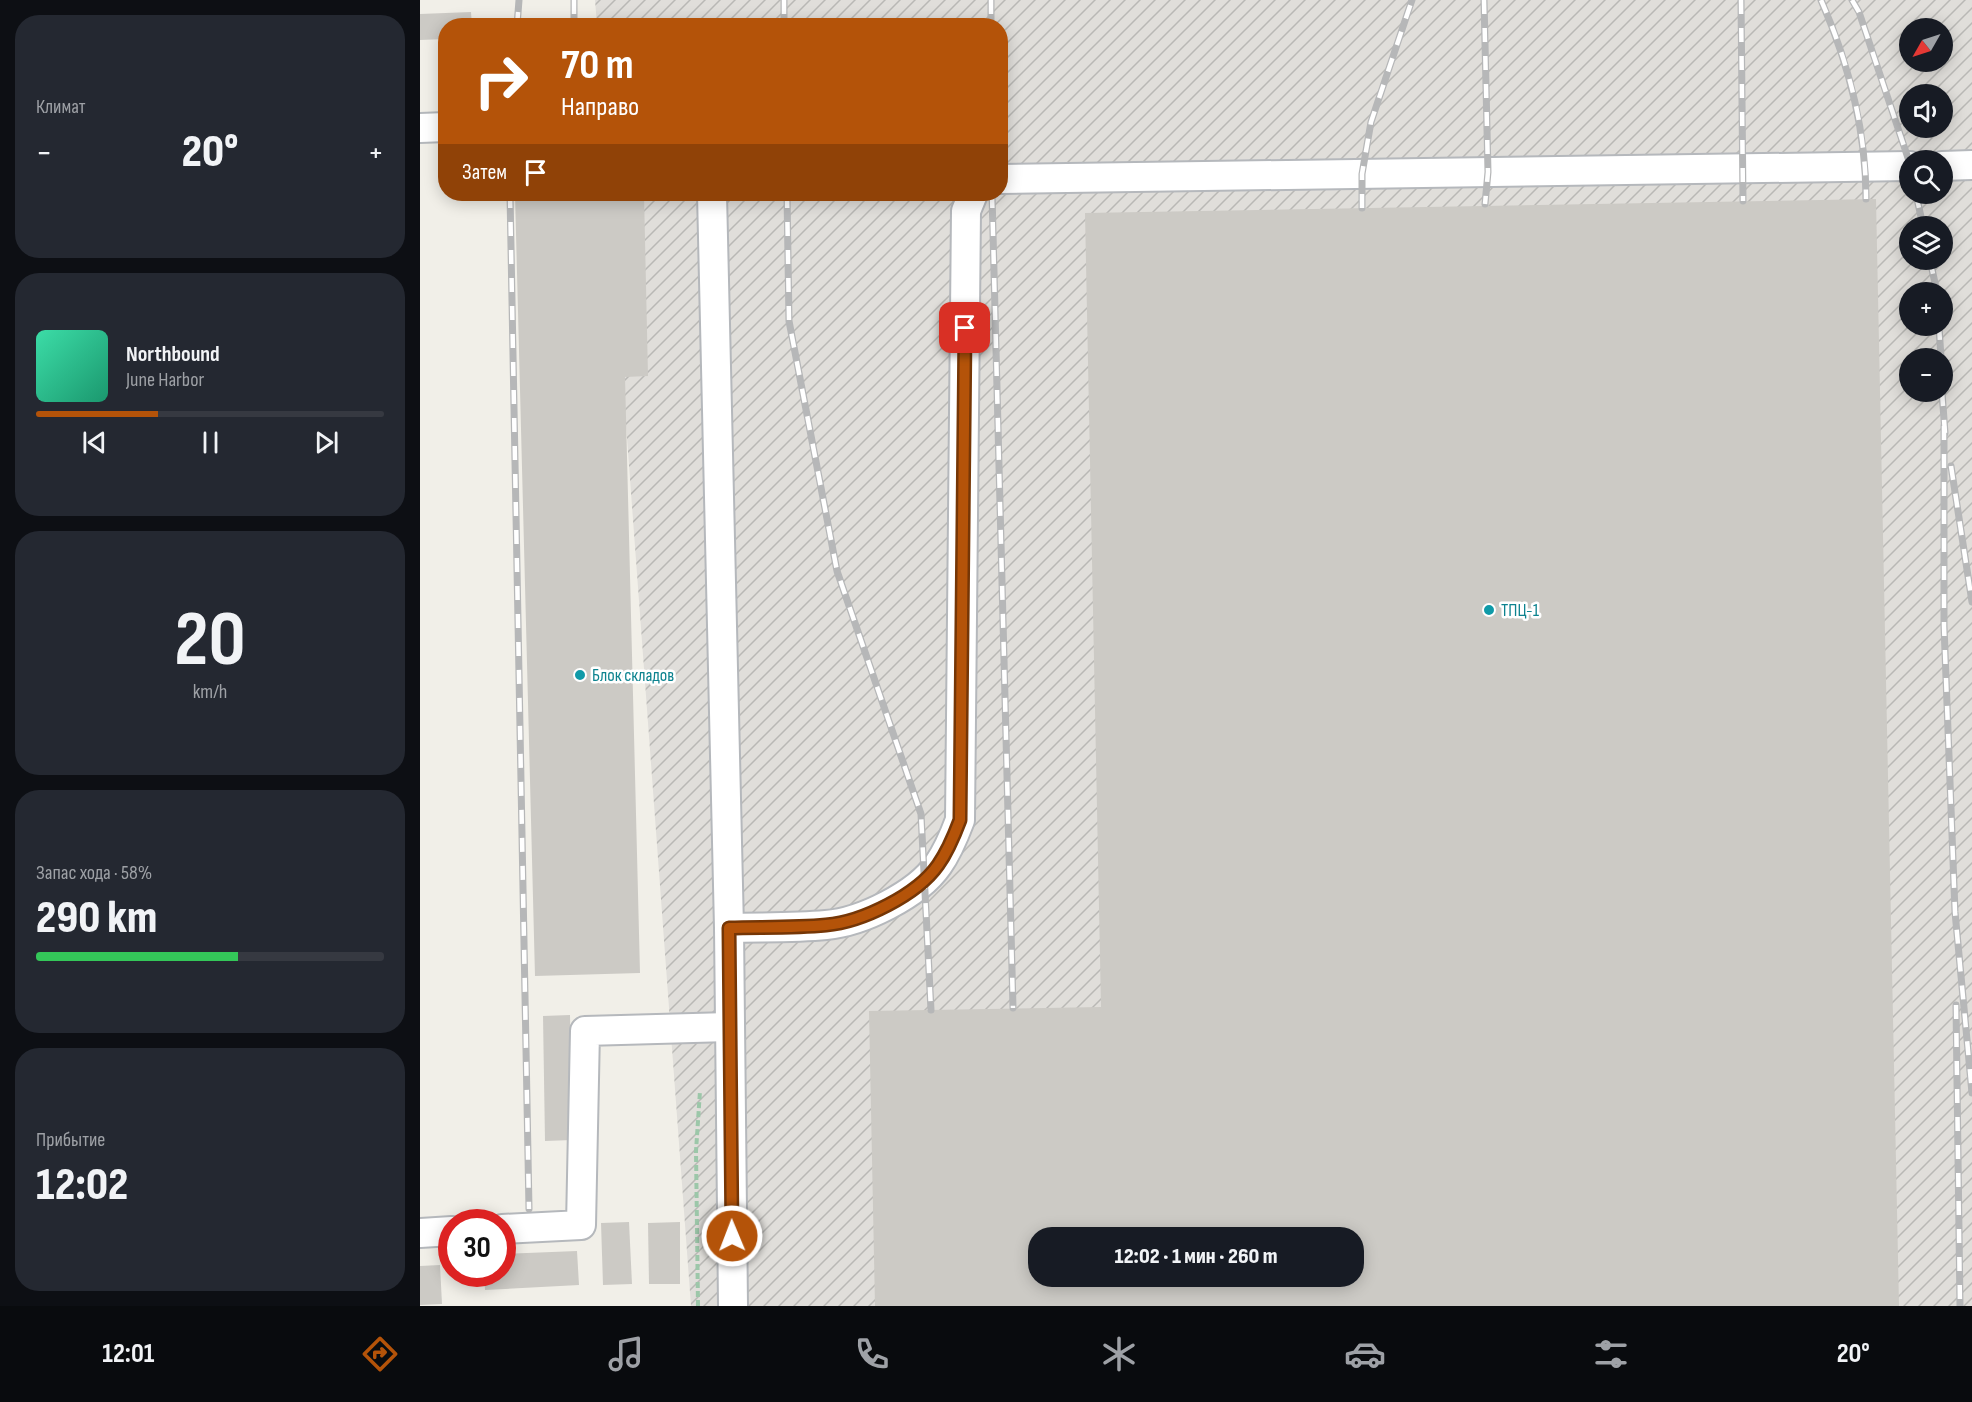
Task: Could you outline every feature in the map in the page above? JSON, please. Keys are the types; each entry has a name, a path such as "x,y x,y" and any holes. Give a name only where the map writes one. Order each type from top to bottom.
{"street":[{"path":"420,128 438,127"},
{"path":"1953,166 1972,165"},
{"path":"1008,179 1899,166"},
{"path":"712,201 729,928 733,1306"},
{"path":"729,928 828,925 872,914 924,879 937,867 951,843 960,820 966,211 970,201"},
{"path":"516,1228 581,1225 585,1031 729,1027"},
{"path":"420,1233 438,1232"}],"path":[{"path":"698,1306 696,1151 701,1084"}],"shaded area":[{"path":"595,0 1972,0 1972,1306 691,1306 610,201 1008,201 1008,18 596,18"}],"building":[{"path":"471,12 471,18 438,18 438,39 420,40 420,14"},
{"name":"ТПЦ-1","path":"1876,199 1899,1306 875,1306 869,1011 1101,1007 1085,213"},
{"name":"Блок складов","path":"515,201 644,201 648,376 625,377 640,973 535,976"},
{"path":"570,1015 572,1140 545,1141 543,1016"},
{"path":"629,1222 632,1284 603,1285 601,1223"},
{"path":"680,1222 680,1284 649,1284 648,1223"},
{"path":"577,1251 579,1285 485,1290 485,1287 516,1287 516,1253"},
{"path":"438,1265 438,1287 441,1287 442,1304 420,1305 420,1266"}],"railway":[{"path":"518,18 519,0"},
{"path":"574,0 574,18"},
{"path":"784,0 784,18"},
{"path":"991,0 991,18"},
{"path":"1362,208 1362,174 1371,122 1412,0"},
{"path":"1484,0 1488,172 1485,204"},
{"path":"1741,0 1743,201"},
{"path":"1821,0 1840,48 1854,97 1863,147 1866,199"},
{"path":"1852,0 1859,12 1905,150"},
{"path":"510,201 529,1209"},
{"path":"787,201 789,321 837,571 921,814 931,1010"},
{"path":"992,201 1013,1008"},
{"path":"1918,204 1921,216"},
{"path":"1932,270 1935,282"},
{"path":"1940,336 1940,348"},
{"path":"1943,402 1945,433"},
{"path":"1944,426 1944,626 1955,912 1972,1093"},
{"path":"1951,466 1972,602"},
{"path":"1956,1005 1960,1306"}],"place":[{"name":"ТПЦ-1","path":"1489,610"},
{"name":"Блок складов","path":"580,675"}],"route":[{"path":"732,1236 729,928 828,925 872,914 896,900 937,867 951,843 960,820 965,328"}]}
